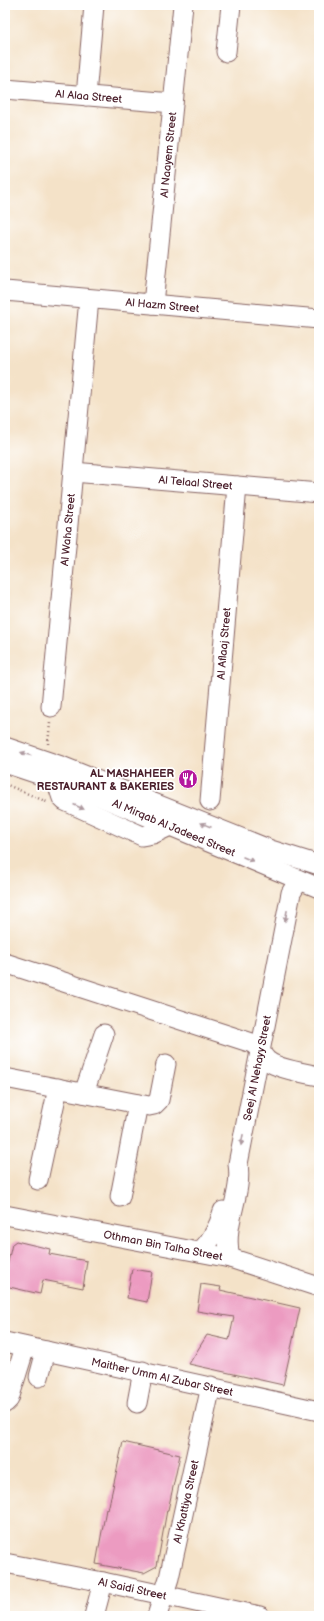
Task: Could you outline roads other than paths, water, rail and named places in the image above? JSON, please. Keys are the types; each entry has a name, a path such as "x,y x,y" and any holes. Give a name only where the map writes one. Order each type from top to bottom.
{"street":[{"path":"86,96 94,5"},
{"name":"Al Naayem Street","path":"154,304 183,5"},
{"path":"226,52 231,5"},
{"name":"Al Alaa Street","path":"5,89 173,103"},
{"name":"Al Hazm Street","path":"5,291 319,318"},
{"name":"Al Waha Street","path":"51,707 89,298"},
{"name":"Al Telaal Street","path":"73,472 319,493"},
{"name":"Al Aflaaj Street","path":"210,801 237,486"},
{"name":"Al Mirqab Al Jadeed Street","path":"5,747 46,760 256,844 319,865"},
{"name":"Al Mirqab Al Jadeed Street","path":"5,763 56,780 319,888"},
{"path":"56,780 62,798 69,803 142,836 153,834 170,826"},
{"path":"299,880 319,879"},
{"name":"Seej Al Nehayy Street","path":"230,1258 227,1232 239,1177 238,1164 291,893 299,880"},
{"path":"5,963 252,1043 260,1055 271,1063 319,1076"},
{"path":"84,1093 104,1034"},
{"path":"260,1055 274,1051 319,1067"},
{"path":"5,1078 149,1106 157,1104 159,1100 166,1064"},
{"path":"38,1180 58,1088"},
{"path":"120,1197 138,1104"},
{"path":"200,1252 207,1245 217,1230 232,1174 238,1164"},
{"name":"Othman Bin Talha Street","path":"5,1215 230,1258 319,1287"},
{"name":"Maither Umm Al Zubar Street","path":"5,1342 211,1386 319,1411"},
{"path":"5,1403 10,1399 25,1346"},
{"path":"39,1377 46,1351"},
{"path":"137,1403 143,1372"},
{"name":"Al Khattiya Street","path":"157,1616 164,1595 211,1386"},
{"name":"Al Saidi Street","path":"5,1563 103,1582 260,1616"},
{"path":"94,1616 103,1582"}],"place":[{"name":"AL MASHAHEER RESTAURANT & BAKERIES","path":"188,779"}]}
